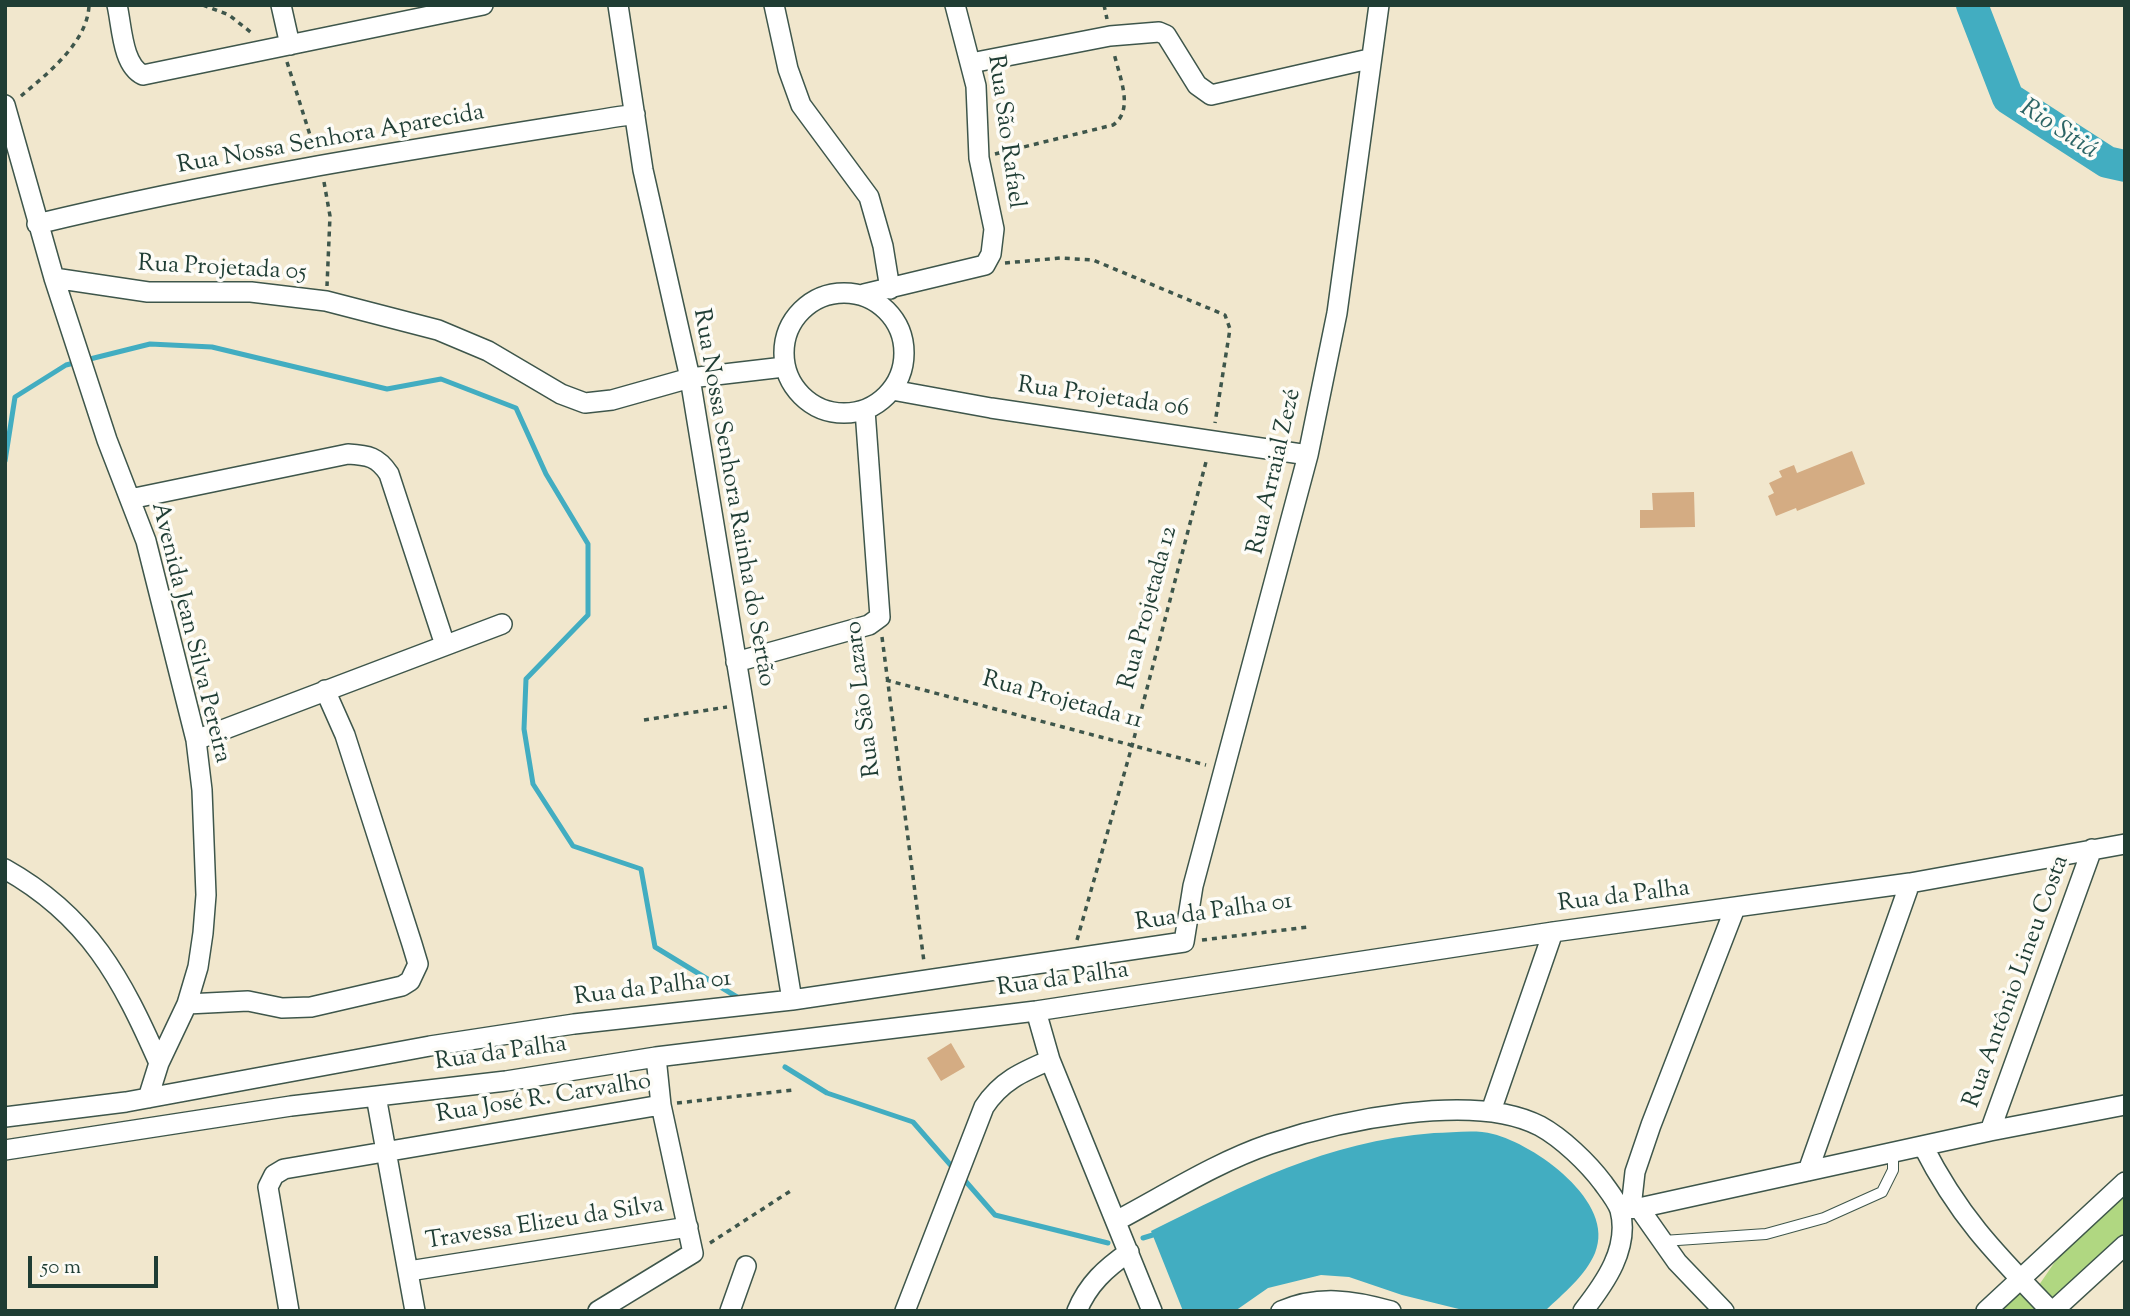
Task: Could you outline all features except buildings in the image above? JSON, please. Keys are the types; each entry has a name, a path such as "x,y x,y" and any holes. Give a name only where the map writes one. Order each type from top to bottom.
{"street":[{"path":"117,5 128,55 138,73 149,75 447,9 483,5"},
{"path":"281,5 281,47"},
{"name":"Rua Nossa Senhora Rainha do Sertão","path":"618,5 643,170 690,378 792,1000"},
{"path":"775,5 788,69 801,105 869,197 883,246 890,289"},
{"name":"Rua São Rafael","path":"955,5 978,99 979,158 994,229 991,254 985,265"},
{"name":"Rua Arraial Zezé","path":"1184,942 1193,886 1308,456 1336,313 1369,59 1379,5"},
{"path":"971,63 1110,36 1159,32 1166,35 1200,90 1211,95 1369,59"},
{"name":"Avenida Jean Silva Pereira","path":"6,107 54,278 107,440 145,541 195,740 202,790 206,895 198,967 187,1004 159,1063 148,1098"},
{"name":"Rua Nossa Senhora Aparecida","path":"37,224 136,200 320,165 635,114"},
{"path":"864,294 890,314 901,335 904,360 892,390 880,402 864,410 848,413 827,411 808,402 794,387 784,367 787,333 807,305 836,293 864,294 985,265"},
{"name":"Rua Projetada 05","path":"54,278 148,292 251,292 326,301 438,330 488,351 561,394 585,403 612,400 690,378 784,367"},
{"name":"Rua Projetada 06","path":"892,390 991,408 1212,439 1308,456"},
{"name":"Rua São Lazaro","path":"864,410 880,617"},
{"path":"130,499 348,454 370,455 382,463 389,474 446,645"},
{"path":"736,662 869,625 880,617"},
{"path":"195,740 502,624"},
{"path":"187,1004 248,1000 282,1008 311,1007 402,986 415,973 418,964 412,944 345,736 325,690"},
{"name":"Rua da Palha","path":"5,1150 376,1096 506,1081 656,1057 1037,1011 1553,932 1910,883 2125,844"},
{"name":"Rua Antônio Lineu Costa","path":"1990,1131 2092,849"},
{"path":"5,869 58,905 79,924 105,956 134,1005 159,1063"},
{"path":"1808,1171 1910,883"},
{"path":"1583,1311 1605,1283 1614,1265 1630,1208 1635,1172 1735,908"},
{"path":"1491,1111 1553,932"},
{"name":"Rua da Palha 01","path":"5,1117 148,1098 430,1046 548,1028 792,1000 1184,942"},
{"path":"1037,1011 1049,1060 1118,1220 1153,1311"},
{"path":"598,1311 693,1253 662,1105 656,1057"},
{"path":"905,1311 984,1107 996,1089 1015,1075 1049,1060"},
{"path":"376,1096 388,1150 415,1311"},
{"name":"Rua José R. Carvalho","path":"289,1311 268,1187 274,1174 304,1165 388,1150 662,1105"},
{"path":"1630,1208 2125,1105"},
{"path":"1118,1220 1268,1145 1324,1128 1373,1118 1447,1110 1491,1111 1540,1126 1572,1152 1630,1208 1724,1311"},
{"path":"1923,1146 1957,1208 2052,1311 2125,1245"},
{"path":"1986,1311 2125,1182"},
{"name":"Travessa Elizeu da Silva","path":"409,1271 688,1227"},
{"path":"1077,1311 1091,1284 1107,1267 1129,1252"},
{"path":"730,1311 746,1266"},
{"path":"1281,1311 1309,1301 1336,1299 1391,1311"}],"lane":[{"path":"1661,1241 1766,1234 1800,1227 1824,1218 1882,1192 1893,1170 1893,1152"}],"path":[{"path":"6,107 68,51 88,18 89,5"},
{"path":"203,5 229,15 281,47"},
{"path":"979,158 1113,125 1124,114 1125,105"},
{"name":"Rua Projetada 12","path":"985,265 1060,258 1093,260 1215,309 1225,315 1230,329 1212,439 1132,746 1071,959"},
{"name":"Rua São Lazaro","path":"880,617 886,680 927,980"},
{"name":"Rua Projetada 11","path":"886,680 1225,770"},
{"path":"644,720 743,705"},
{"name":"Rua da Palha 01","path":"1184,942 1308,927"},
{"name":"Rua José R. Carvalho","path":"662,1105 793,1090"},
{"path":"693,1253 792,1190"}],"green space":[{"path":"2125,1193 2125,1233 2053,1300 2044,1294 2039,1285 2061,1253"},
{"path":"2022,1289 2041,1311 1999,1311"}],"water":[{"path":"1479,1132 1510,1140 1549,1163 1568,1178 1583,1196 1594,1214 1599,1234 1595,1253 1580,1276 1546,1310 1467,1311 1402,1295 1349,1277 1321,1275 1268,1288 1235,1311 1183,1311 1151,1231 1287,1168 1357,1146 1434,1133"}],"waterway":[{"name":"Rio Sitiá","path":"1972,5 2008,98 2107,162 2125,166"},
{"path":"5,461 15,397 66,365 150,344 212,347 387,389 441,379 516,408 546,474 588,544 588,615 526,679 524,729 533,784 573,846 641,869 655,947 737,997"},
{"path":"785,1067 827,1093 913,1122 954,1169"},
{"path":"961,1176 995,1215 1108,1243"},
{"path":"1143,1238 1156,1234"}]}
